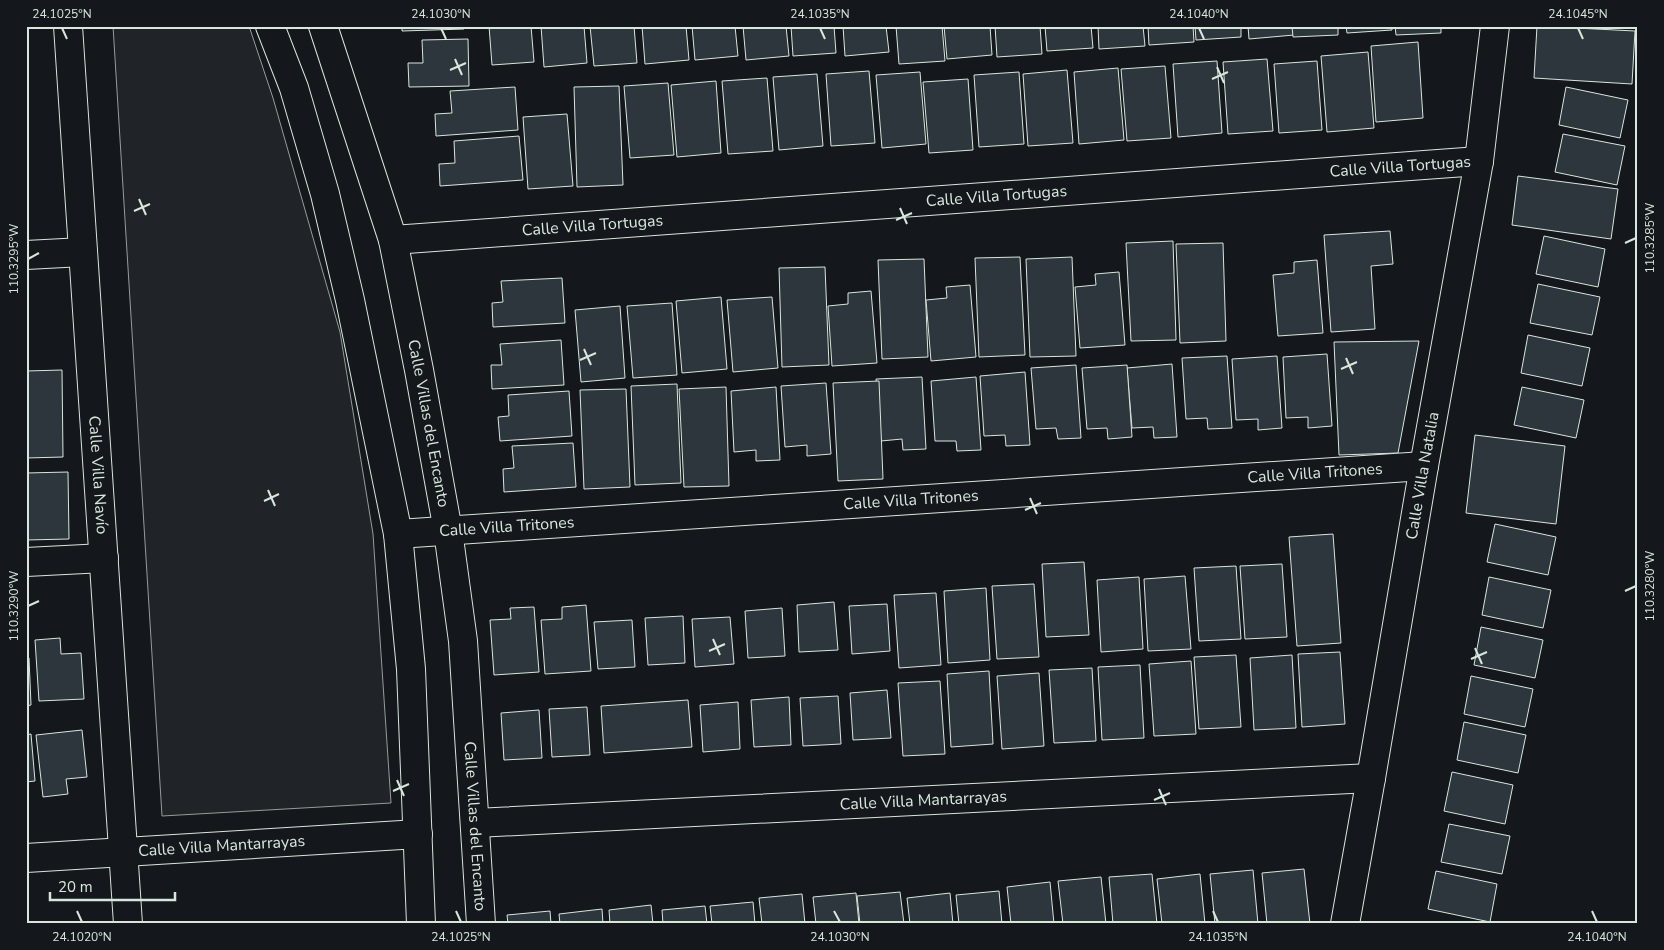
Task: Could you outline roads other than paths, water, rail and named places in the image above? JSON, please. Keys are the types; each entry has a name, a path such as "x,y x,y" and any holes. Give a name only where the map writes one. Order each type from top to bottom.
{"street":[{"name":"Calle Villa Navío","path":"68,26 128,924"},
{"path":"270,26 294,88 325,194 350,300 398,534 411,669 421,924"},
{"name":"Calle Villas del Encanto","path":"324,26 393,240 448,531 463,641 481,924"},
{"name":"Calle Villa Natalia","path":"1345,924 1372,778 1424,466 1480,161 1495,26"},
{"name":"Calle Villa Tortugas","path":"393,240 1480,161"},
{"path":"26,255 83,252"},
{"name":"Calle Villa Tritones","path":"398,534 1424,466"},
{"path":"26,562 104,558"},
{"name":"Calle Villa Mantarrayas","path":"476,824 1372,778"},
{"name":"Calle Villa Mantarrayas","path":"26,858 418,834"}]}
